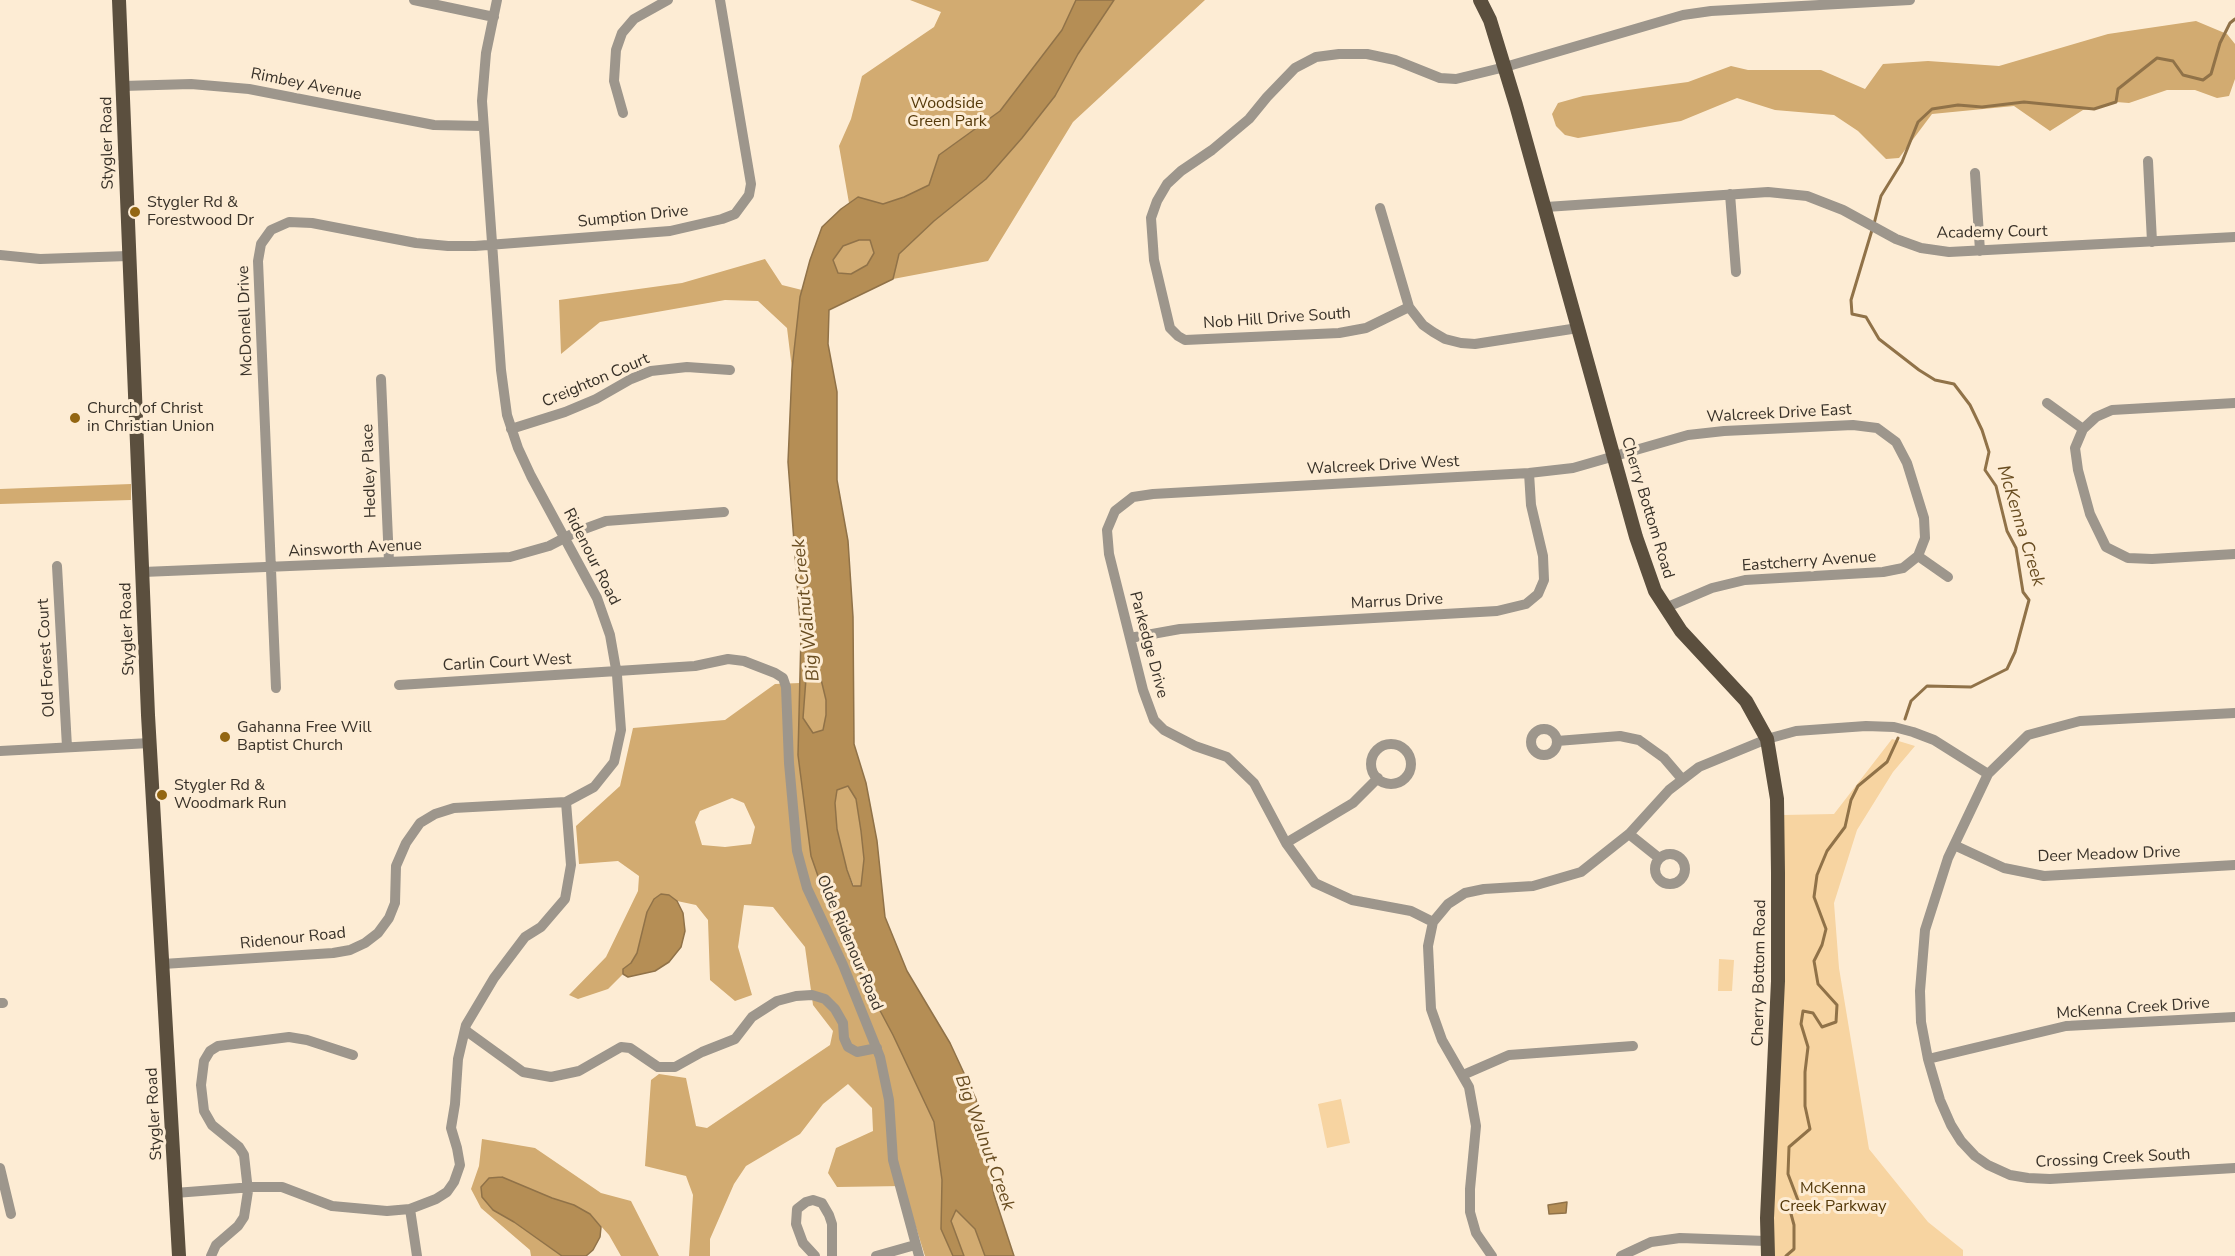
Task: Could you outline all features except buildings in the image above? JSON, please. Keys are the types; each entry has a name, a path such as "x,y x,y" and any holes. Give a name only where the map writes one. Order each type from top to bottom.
{"main road":[{"name":"Stygler Road","path":"119,0 150,743 179,1256"},
{"name":"Cherry Bottom Road","path":"1480,0 1490,20 1505,67 1546,207 1636,537 1655,591 1681,631 1746,701 1767,739 1777,799 1778,930 1766,1241 1768,1256"}],"street":[{"path":"414,0 494,17"},
{"name":"Ridenour Road","path":"163,964 350,950 365,943 378,933 389,918 395,903 396,866 406,843 420,823 435,814 454,808 566,802 594,787 614,762 621,730 610,635 597,598 531,476 507,415 501,370 482,101 486,53 497,0"},
{"path":"623,113 614,81 616,50 621,33 634,19 668,0"},
{"name":"Sumption Drive","path":"492,245 670,231 735,214 749,195 751,184 720,0"},
{"path":"1505,67 1683,15 1708,11 1910,0"},
{"name":"Nob Hill Drive South","path":"1409,307 1366,327 1339,333 1185,340 1170,328 1154,260 1150,230 1151,218 1167,184 1249,119 1266,97 1295,68 1316,57 1367,54 1395,60 1440,78 1456,79 1505,67"},
{"name":"Rimbey Avenue","path":"123,86 191,84 249,89 434,125 483,126"},
{"path":"2148,161 2152,242"},
{"path":"1975,173 1980,252"},
{"name":"Academy Court","path":"1546,207 1768,192 1807,196 1844,210 1880,231 1921,248 1949,252 2235,237"},
{"path":"1730,194 1736,272"},
{"path":"1380,207 1409,307 1423,325 1433,332 1445,339 1461,343 1491,342 1578,328"},
{"name":"McDonell Drive","path":"276,688 258,261 261,244 271,230 289,222 312,223 427,244 492,245"},
{"path":"0,255 40,259 128,256"},
{"name":"Creighton Court","path":"511,429 565,412 651,371 687,367 730,370"},
{"name":"Hedley Place","path":"381,378 389,562"},
{"path":"2047,403 2084,429"},
{"path":"2235,403 2112,410 2096,417 2084,429 2075,448 2078,470 2090,514 2106,547 2128,558 2152,559 2235,554"},
{"name":"Walcreek Drive East","path":"1613,455 1662,441 1708,432 1853,425 1877,428 1896,442 1907,463 1924,519 1926,538 1918,556"},
{"name":"Walcreek Drive West","path":"1153,494 1529,473 1573,468 1613,455"},
{"name":"Marrus Drive","path":"1130,638 1180,629 1497,611 1526,604 1538,594 1544,580 1543,556 1531,505 1529,473"},
{"name":"Parkedge Drive","path":"1153,494 1133,497 1115,511 1107,530 1109,554 1143,690 1154,720 1164,730 1196,746 1227,757 1254,783 1286,843 1316,883 1352,900 1411,911 1433,922"},
{"name":"Ainsworth Avenue","path":"142,572 510,557 549,546 565,537 606,521 724,512"},
{"path":"1918,556 1948,577"},
{"name":"Eastcherry Avenue","path":"1665,608 1712,588 1745,580 1883,572 1903,568 1918,556"},
{"name":"Old Forest Court","path":"57,566 67,747"},
{"name":"Carlin Court West","path":"399,685 696,666 728,659 744,661"},
{"name":"Olde Ridenour Road","path":"744,661 775,673 783,678 786,687 789,763 797,851 807,888 843,965 877,1048 889,1100 893,1161 919,1256"},
{"path":"1492,1256 1476,1233 1470,1212 1476,1126 1469,1087 1442,1040 1431,1009 1428,946 1433,922 1448,904 1465,893 1533,885 1581,872 1629,834 1669,790 1699,767 1767,739 1796,731 1866,726 1913,732 1934,740 1988,774 2028,735 2080,721 2235,713"},
{"path":"1557,741 1620,736 1639,740 1665,758 1682,779"},
{"path":"0,751 150,743"},
{"name":"Crossing Creek South","path":"1988,774 1954,845 1932,901 1924,930 1920,963 1921,1022 1928,1059 1950,1125 1975,1156 1988,1165 2010,1175 2028,1178 2050,1179 2235,1168"},
{"path":"1286,843 1353,803 1378,778"},
{"path":"175,1193 248,1187 282,1187 332,1206 387,1211 410,1209 447,1192 454,1182 460,1165 451,1128 456,1104 458,1059 465,1030 494,978 525,937 541,927 565,899 571,865 566,802"},
{"path":"1629,834 1659,858"},
{"name":"Deer Meadow Drive","path":"1954,845 2004,868 2044,876 2235,864"},
{"path":"465,1030 523,1072 551,1077 579,1071 621,1047 630,1048 658,1067 675,1067 702,1052 735,1039 752,1017 777,1001 812,995 825,999 836,1009 843,1023 844,1038 848,1047 856,1052 877,1048"},
{"name":"McKenna Creek Drive","path":"1928,1059 2066,1026 2235,1017"},
{"path":"211,1256 216,1245 238,1226 244,1216 248,1187 244,1155 239,1147 212,1125 204,1111 201,1085 204,1061 210,1051 218,1046 289,1037 307,1040 353,1055"},
{"path":"1463,1075 1509,1055 1633,1046"},
{"path":"0,1168 11,1214"},
{"path":"815,1256 803,1243 796,1224 798,1209 806,1202 813,1200 822,1203 829,1215 832,1224 832,1256"},
{"path":"410,1209 417,1256"},
{"path":"1621,1256 1651,1242 1672,1238 1766,1241"},
{"path":"876,1256 915,1245"}],"green space":[{"name":"Woodside Green Park","path":"910,0 1076,0 1062,30 1000,111 939,155 929,185 883,204 858,197 849,203 839,146 851,119 862,76 934,27 941,12"},
{"path":"1114,0 1205,0 1073,122 988,261 893,279 899,254 934,221 986,179 1022,138 1055,96 1078,54"},
{"path":"2196,21 2227,34 2235,44 2235,79 2229,96 2217,98 2195,90 2167,90 2129,103 2116,102 2083,110 2050,131 2014,106 1932,114 1899,158 1886,159 1858,131 1834,115 1775,110 1737,98 1681,121 1578,138 1565,135 1556,126 1552,114 1558,103 1583,96 1688,82 1731,66 1748,70 1821,70 1865,89 1883,64 1928,61 1999,66 2108,34"},
{"path":"870,239 874,254 867,265 851,274 838,273 833,260 843,246"},
{"path":"765,259 782,285 802,290 792,369 787,328 758,301 725,300 600,322 561,354 559,300 682,283"},
{"path":"131,484 131,500 0,504 0,489"},
{"path":"807,665 819,671 826,700 823,731 812,733 803,718"},
{"path":"800,683 798,755 811,856 826,899 850,954 893,1035 934,1122 942,1180 941,1229 953,1256 925,1256 903,1186 837,1187 828,1173 836,1148 873,1131 872,1108 848,1084 823,1104 800,1134 746,1166 734,1184 710,1239 710,1256 689,1256 693,1195 686,1176 645,1166 651,1080 659,1074 686,1078 696,1126 707,1128 830,1045 833,1031 813,1005 805,947 773,907 744,905 738,947 752,995 735,1001 710,980 708,920 696,905 677,901 669,895 661,894 654,899 647,912 637,953 631,963 623,969 623,974 608,989 578,999 569,995 606,957 638,891 639,876 618,861 579,864 576,826 620,786 633,728 725,720 775,684","holes":["732,798 744,803 755,827 751,844 725,847 702,845 695,822 700,811"]},
{"name":"McKenna Creek Parkway","path":"1892,739 1915,746 1893,772 1857,830 1834,903 1839,968 1869,1149 1928,1222 1963,1250 1963,1256 1774,1256 1783,815 1834,814"},
{"path":"848,786 856,799 861,831 864,859 861,886 854,886 847,870 837,829 835,803 837,789"},
{"path":"1719,959 1734,960 1732,991 1718,991"},
{"path":"1341,1099 1350,1143 1327,1148 1318,1104"},
{"path":"482,1139 535,1148 601,1193 631,1201 659,1256 621,1256 609,1235 590,1214 574,1205 502,1177 481,1187 482,1197 493,1210 562,1256 531,1256 530,1250 481,1208 471,1189 479,1166"},
{"path":"956,1209 975,1229 985,1256 964,1256 951,1221"}],"water":[{"name":"Big Walnut Creek","path":"1076,0 1114,0 1078,54 1055,96 986,179 934,221 899,254 893,279 829,310 828,344 837,392 837,480 848,541 853,617 854,744 866,783 877,841 885,917 907,971 950,1043 976,1099 994,1195 1014,1256 985,1256 975,1229 956,1210 951,1221 964,1256 953,1256 941,1229 942,1180 934,1122 893,1035 850,954 826,899 811,856 798,755 801,635 788,462 792,369 800,297 822,227 858,197 883,204 929,185 939,155 1000,111 1062,30","holes":["859,240 870,240 874,253 867,265 851,274 838,273 833,260 843,246","807,665 819,671 826,700 823,730 813,733 803,718","848,786 856,799 864,859 861,886 853,886 847,870 837,829 835,803 837,790"]},
{"path":"661,894 669,895 677,901 683,913 685,931 681,947 669,962 655,971 628,977 623,974 623,969 631,963 637,953 647,912 654,899"},
{"path":"502,1177 574,1205 590,1214 601,1227 600,1237 593,1250 586,1256 562,1256 493,1210 482,1197 481,1187 489,1178"},
{"path":"1567,1202 1566,1213 1549,1214 1548,1205"}],"waterway":[{"name":"McKenna Creek","path":"1874,224 1881,196 1902,162 1918,122 1932,109 1958,105 1982,107 2024,102 2094,109 2116,102 2118,89 2157,58 2173,61 2183,75 2203,80 2211,74 2220,43 2230,23 2235,19"},
{"name":"McKenna Creek","path":"1872,230 1851,300 1852,314 1866,317 1879,339 1919,370 1935,380 1954,384 1970,405 1989,452 1985,470 1996,486 2007,531 2016,548 2023,592 2029,600 2015,652 2007,669 1971,687 1927,686 1911,701 1905,719"},
{"name":"McKenna Creek","path":"1786,1256 1794,1249 1794,1225 1791,1214 1799,1203 1788,1174 1789,1147 1810,1129 1805,1106 1808,1047 1801,1024 1803,1011 1813,1013 1822,1027 1836,1022 1837,1005 1818,984 1814,961 1822,945 1826,929 1814,897 1817,875 1827,851 1845,827 1851,800 1858,786 1887,762 1898,738"}],"place":[{"name":"Stygler Rd & Forestwood Dr","path":"135,212"},
{"name":"Church of Christ in Christian Union","path":"75,418"},
{"name":"Gahanna Free Will Baptist Church","path":"225,737"},
{"name":"Stygler Rd & Woodmark Run","path":"162,795"}]}
